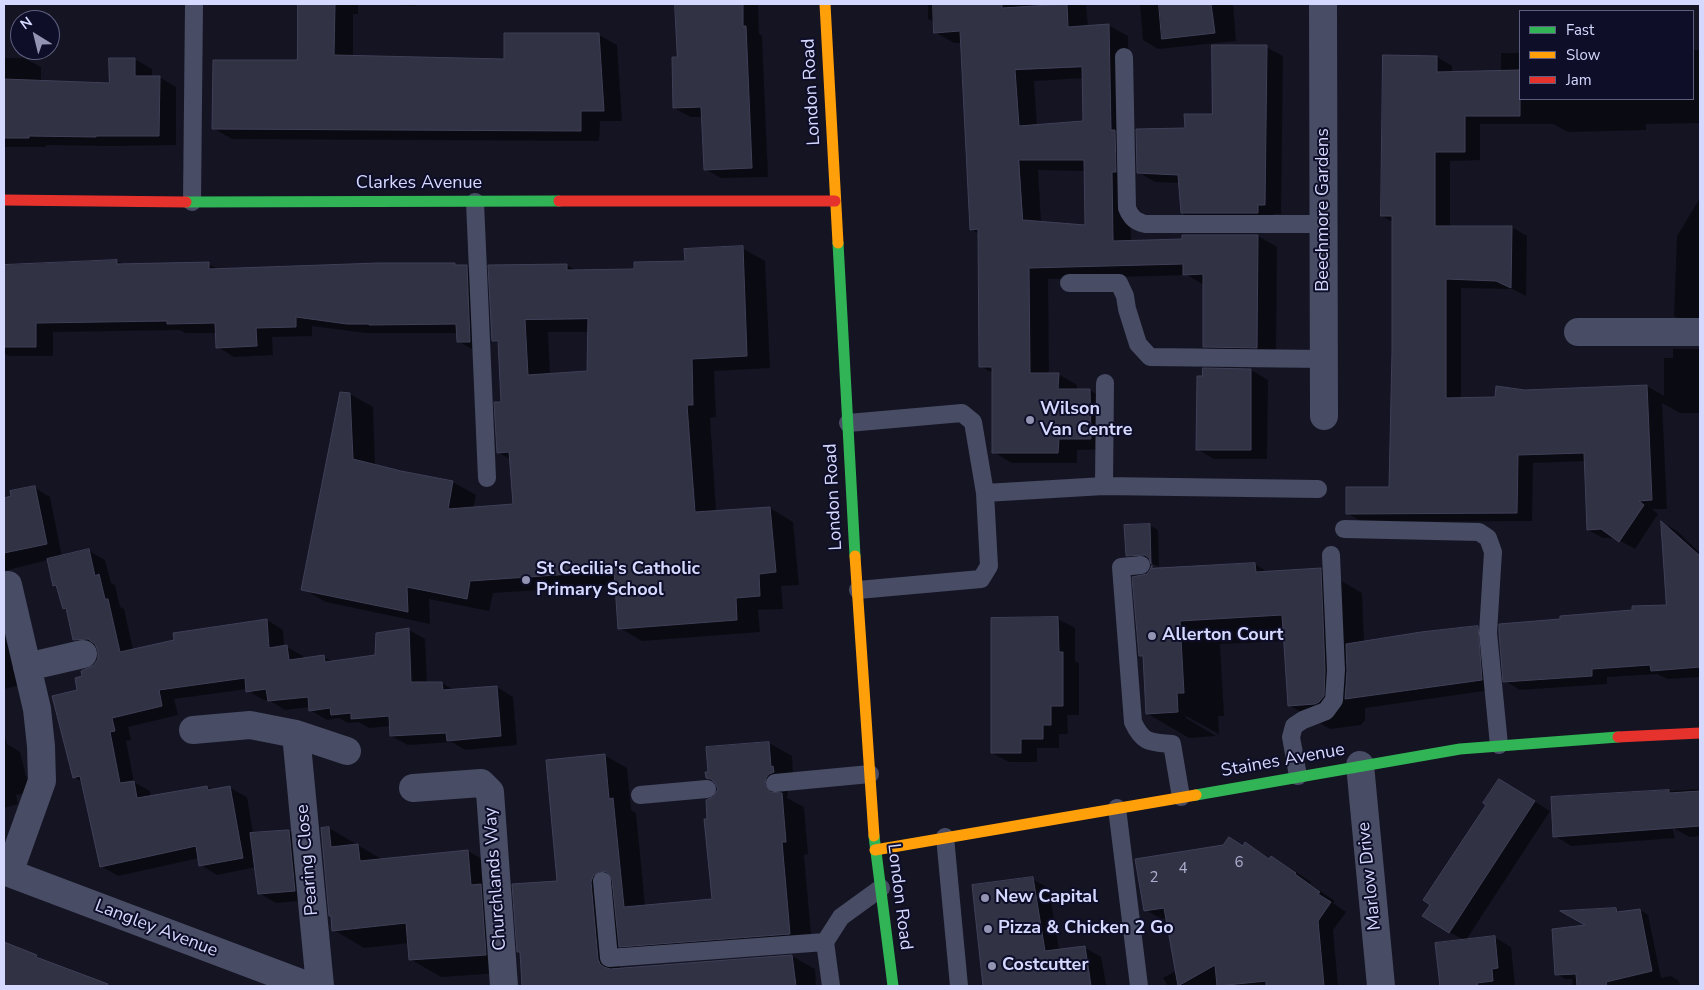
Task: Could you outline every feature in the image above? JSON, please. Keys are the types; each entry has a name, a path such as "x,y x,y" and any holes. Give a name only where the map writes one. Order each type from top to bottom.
{"main road":[{"name":"London Road","path":"825,4 848,423 875,850 893,986"},
{"name":"Clarkes Avenue","path":"4,200 192,202 835,201"},
{"name":"Staines Avenue","path":"875,850 1460,749 1700,732"}],"street":[{"name":"Beechmore Gardens","path":"1323,4 1324,416"},
{"path":"1578,332 1700,332"},
{"path":"6,872 42,781 37,709 8,586"},
{"path":"27,667 83,654"},
{"path":"193,730 250,725 296,734 347,751"},
{"name":"Pearing Close","path":"296,734 320,986"},
{"name":"Marlow Drive","path":"1360,765 1381,986"},
{"name":"Churchlands Way","path":"413,788 481,783 490,792 504,986"},
{"name":"Langley Avenue","path":"6,872 309,986"}],"lane":[{"path":"192,202 194,4"},
{"path":"1124,56 1127,208 1130,216 1136,222 1146,224 1324,224"},
{"path":"475,202 487,478"},
{"path":"1069,283 1119,283 1125,296 1138,344 1150,357 1324,359"},
{"path":"1104,486 1105,383"},
{"path":"848,423 962,413 973,422 985,493 989,566 981,579 858,590"},
{"path":"985,493 1104,486 1318,489"},
{"path":"1344,529 1478,532 1488,538 1493,552 1488,633 1499,745"},
{"path":"1298,776 1291,737 1294,726 1303,720 1326,711 1334,700 1336,670 1331,555"},
{"path":"1141,565 1122,566 1133,722 1138,734 1150,742 1172,744 1181,797"},
{"path":"775,783 870,774"},
{"path":"640,795 707,789"},
{"path":"1117,808 1139,986"},
{"path":"945,837 959,986"},
{"path":"602,880 609,958 825,942"},
{"path":"831,986 825,942 841,917 881,888"}],"building":[{"path":"298,4 335,4 334,55 504,59 504,33 599,33 604,111 581,111 581,131 212,129 213,60 297,60"},
{"path":"675,4 743,4 743,26 746,26 752,168 704,170 701,107 673,108 672,57 677,57"},
{"path":"933,4 1002,4 1002,8 1067,4 1068,27 1109,24 1111,130 1115,130 1116,172 1112,172 1113,241 1182,239 1182,235 1258,235 1257,348 1203,347 1203,274 1183,275 1183,264 1029,268 1030,373 1059,373 1058,389 1090,389 1091,439 1059,439 1058,453 992,453 992,367 979,367 978,229 970,230 960,31 934,33","holes":["1082,67 1083,121 1019,126 1015,70","1019,160 1084,160 1085,225 1023,220"]},
{"path":"1159,4 1211,4 1215,33 1162,39"},
{"path":"1212,45 1267,45 1265,205 1258,205 1258,213 1181,213 1178,175 1137,173 1136,129 1185,128 1184,114 1212,114"},
{"path":"1383,55 1437,56 1437,72 1519,70 1520,116 1465,116 1465,152 1435,152 1435,226 1512,226 1511,288 1496,281 1446,279 1446,398 1495,397 1496,386 1525,390 1647,385 1652,500 1639,501 1644,505 1619,542 1601,529 1587,530 1584,453 1518,455 1517,513 1346,514 1346,487 1389,487 1392,352 1392,216 1381,216"},
{"path":"109,58 135,58 135,76 160,76 159,136 29,136 29,138 4,138 4,79 109,83"},
{"path":"743,246 747,356 692,359 693,405 687,405 695,512 770,507 776,572 759,574 760,596 736,598 737,620 618,629 614,571 470,581 467,599 407,587 408,612 301,590 340,392 350,393 353,459 453,481 448,509 513,504 509,452 497,453 494,402 501,402 498,341 492,341 488,265 567,264 567,270 634,269 634,262 685,261 684,249","holes":["588,319 587,371 528,375 525,320"]},
{"path":"117,260 117,264 209,262 209,269 378,263 455,263 455,265 467,265 470,342 457,342 456,324 369,325 296,317 296,327 256,328 257,346 216,348 215,323 167,324 167,321 36,323 36,347 4,347 4,265"},
{"path":"1203,368 1251,369 1251,450 1196,450 1197,376 1202,376"},
{"path":"35,486 47,544 4,553 4,498 11,496 10,491"},
{"path":"1661,521 1700,556 1700,667 1651,671 1650,665 1592,669 1592,676 1503,682 1499,624 1560,619 1560,616 1632,610 1632,606 1666,605"},
{"path":"1150,524 1151,564 1149,558 1145,555 1126,556 1124,525"},
{"path":"89,549 95,576 99,574 105,599 108,599 120,652 174,640 173,633 267,619 269,648 287,645 289,660 324,655 325,662 375,655 376,633 409,628 411,682 442,682 443,690 497,686 501,736 447,741 446,733 390,736 389,716 351,719 351,713 331,715 330,708 309,711 308,697 268,701 266,689 246,692 245,678 159,690 162,706 112,718 115,731 110,732 120,783 134,781 137,798 207,786 208,790 230,786 243,858 199,866 196,846 100,867 80,776 73,778 52,696 77,690 75,678 82,676 81,671 94,665 98,659 98,651 95,644 88,639 73,640 66,608 63,609 56,585 53,586 47,559"},
{"name":"Allerton Court","path":"1255,563 1256,572 1321,568 1325,670 1324,696 1315,704 1288,706 1282,615 1180,621 1184,693 1177,693 1178,712 1146,714 1143,656 1139,656 1132,577 1147,574 1152,565 1152,568"},
{"path":"1058,617 1059,652 1063,652 1063,706 1051,706 1051,725 1043,725 1043,739 1021,739 1021,753 991,753 991,618"},
{"path":"1478,626 1482,680 1345,699 1346,644 1421,632"},
{"path":"769,742 771,767 773,766 774,772 766,778 765,784 770,792 782,793 786,842 782,842 790,934 619,947 612,880 607,872 601,871 593,876 591,882 598,959 600,964 610,969 792,955 796,986 522,986 520,952 517,952 512,884 557,881 546,760 605,754 609,799 613,798 624,907 712,899 704,819 707,819 706,800 713,797 718,789 711,779 706,778 705,772 708,772 706,747"},
{"path":"1499,779 1535,801 1449,933 1422,916 1430,905 1423,900 1486,805 1483,803"},
{"path":"1669,790 1669,793 1700,791 1700,826 1553,837 1551,797"},
{"path":"329,827 331,847 358,844 360,861 468,850 471,885 481,884 486,955 409,960 406,923 332,931 321,828"},
{"path":"289,830 295,891 258,894 250,833"},
{"path":"1229,837 1243,846 1245,842 1269,859 1271,856 1296,873 1320,892 1318,894 1331,902 1318,921 1324,986 1266,986 1266,981 1217,986 1215,965 1178,986 1164,908 1144,911 1135,859 1223,845"},
{"path":"1033,877 1045,951 1085,946 1091,986 983,986 972,885"},
{"path":"1616,908 1617,912 1640,909 1652,971 1606,982 1607,986 1577,986 1576,974 1555,975 1552,929 1585,925 1560,911"},
{"path":"1495,936 1498,968 1492,969 1493,981 1477,983 1478,986 1440,986 1435,943"},
{"path":"4,942 37,955 36,957 108,984 107,986 4,986"}],"traffic: fast":[{"path":"186,202 559,201"},
{"path":"838,243 855,556"},
{"path":"1196,795 1460,749 1618,737"},
{"path":"874,836 893,986"}],"traffic: slow":[{"path":"825,4 838,243"},
{"path":"855,556 874,836"},
{"path":"875,850 1196,795"}],"traffic: jam":[{"path":"4,200 186,202"},
{"path":"559,201 835,201"},
{"path":"1618,737 1700,733"}],"place":[{"name":"Wilson Van Centre","path":"1030,420"},
{"name":"St Cecilia's Catholic Primary School","path":"526,580"},
{"name":"Allerton Court","path":"1152,636"},
{"name":"New Capital","path":"985,898"},
{"name":"Pizza & Chicken 2 Go","path":"988,929"},
{"name":"Costcutter","path":"992,966"}]}
